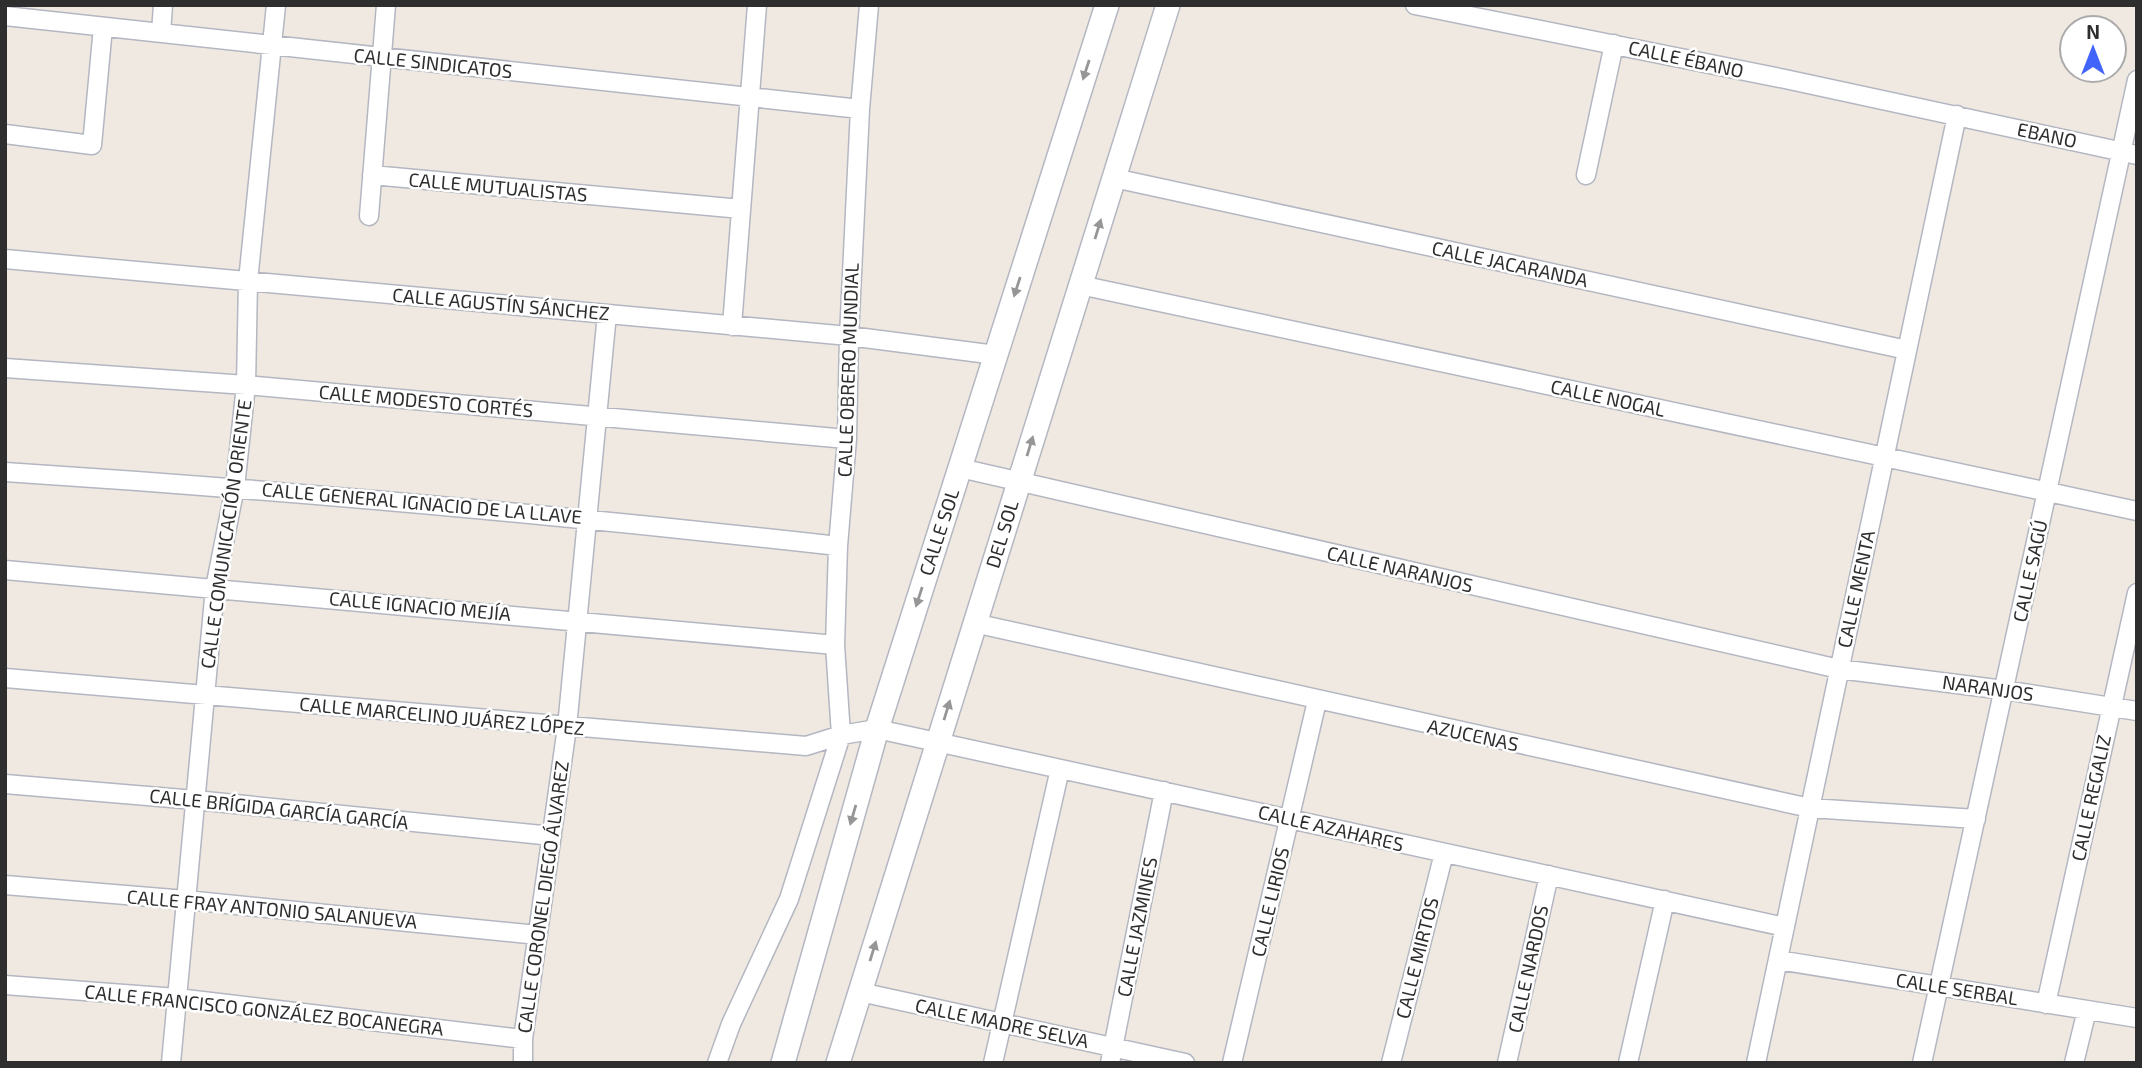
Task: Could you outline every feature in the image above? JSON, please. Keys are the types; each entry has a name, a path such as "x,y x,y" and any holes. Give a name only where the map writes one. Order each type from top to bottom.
{"street":[{"path":"161,33 163,5"},
{"name":"CALLE COMUNICACIÓN ORIENTE","path":"171,1063 215,588 235,487 246,385 248,281 276,5"},
{"path":"369,216 386,5"},
{"path":"732,326 757,5"},
{"name":"CALLE OBRERO MUNDIAL","path":"841,735 835,645 838,546 847,439 860,109 869,5"},
{"name":"CALLE SOL","path":"783,1063 877,729 1107,5"},
{"name":"DEL SOL","path":"838,1063 1168,5"},
{"name":"CALLE ÉBANO","path":"1415,5 1957,115"},
{"name":"CALLE SINDICATOS","path":"5,16 860,109"},
{"path":"5,134 92,145 103,27"},
{"path":"1586,175 1614,44"},
{"name":"CALLE SAGÚ","path":"1923,1063 2047,492 2129,153 2137,80"},
{"name":"EBANO","path":"1957,115 2129,153"},
{"name":"CALLE MENTA","path":"1756,1063 1957,115"},
{"name":"CALLE MUTUALISTAS","path":"372,175 741,209"},
{"name":"CALLE JACARANDA","path":"1114,177 1907,350"},
{"name":"CALLE AGUSTÍN SÁNCHEZ","path":"5,259 849,336 996,355"},
{"name":"CALLE NOGAL","path":"1080,285 2137,512"},
{"name":"CALLE CORONEL DIEGO ÁLVAREZ","path":"523,1063 523,1039 567,727 607,314"},
{"name":"CALLE MODESTO CORTÉS","path":"5,368 246,385 847,439"},
{"name":"CALLE NARANJOS","path":"960,468 1839,669"},
{"name":"CALLE GENERAL IGNACIO DE LA LLAVE","path":"5,472 235,487 587,518 838,546"},
{"name":"CALLE IGNACIO MEJÍA","path":"5,570 835,645"},
{"name":"CALLE REGALIZ","path":"2046,1004 2137,593"},
{"name":"AZUCENAS","path":"974,623 1810,808 1976,819"},
{"name":"NARANJOS","path":"1839,669 2004,690 2137,711"},
{"name":"CALLE MARCELINO JUÁREZ LÓPEZ","path":"5,678 806,746 841,735 877,729"},
{"name":"CALLE LIRIOS","path":"1232,1063 1317,701"},
{"name":"CALLE AZAHARES","path":"877,729 1785,927"},
{"path":"717,1063 731,1024 789,899 841,735"},
{"path":"993,1063 1060,769"},
{"name":"CALLE BRÍGIDA GARCÍA GARCÍA","path":"5,784 552,836"},
{"name":"CALLE JAZMINES","path":"1112,1055 1164,791"},
{"name":"CALLE MIRTOS","path":"1391,1063 1444,853"},
{"name":"CALLE NARDOS","path":"1507,1063 1549,875"},
{"name":"CALLE FRAY ANTONIO SALANUEVA","path":"5,885 538,935"},
{"path":"1628,1063 1665,900"},
{"name":"CALLE SERBAL","path":"1778,960 2137,1018"},
{"name":"CALLE FRANCISCO GONZÁLEZ BOCANEGRA","path":"5,985 177,998 523,1039"},
{"name":"CALLE MADRE SELVA","path":"860,992 1002,1023 1112,1055 1185,1063"},
{"path":"2074,1063 2087,1010"}]}
